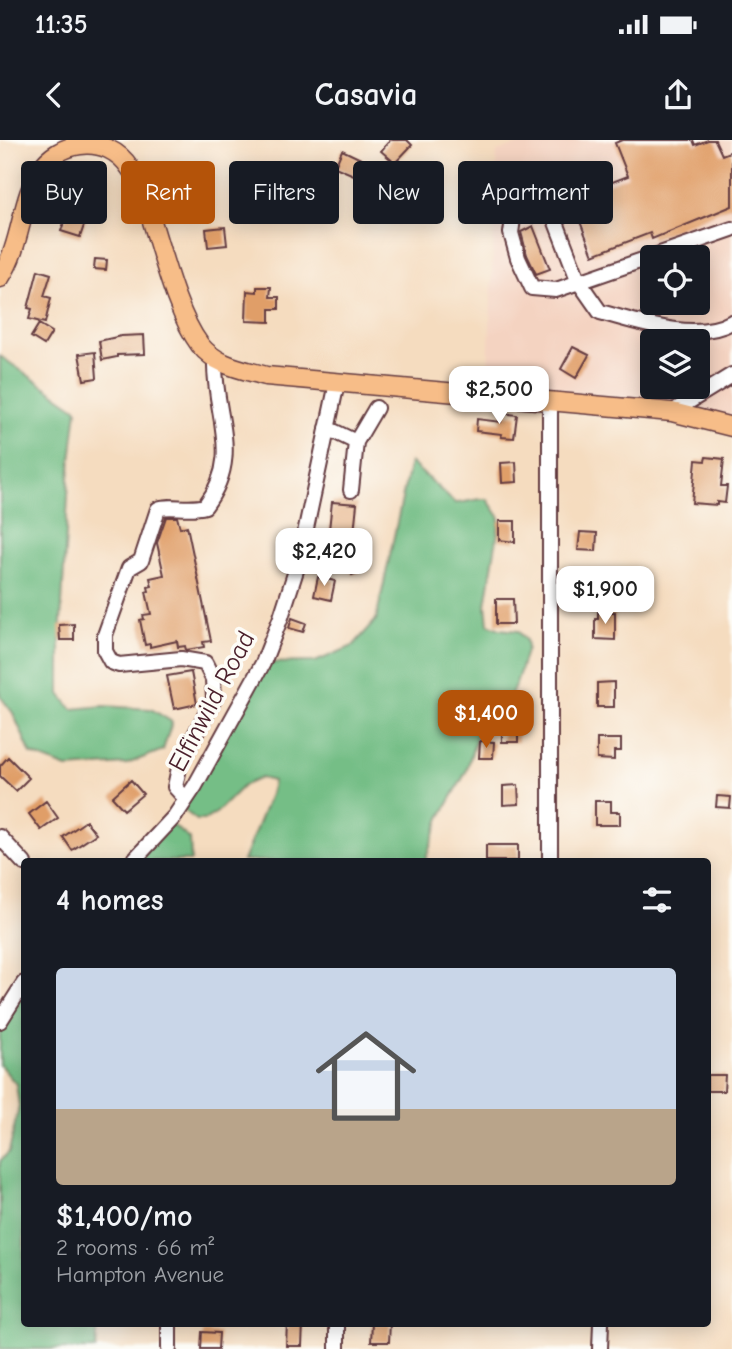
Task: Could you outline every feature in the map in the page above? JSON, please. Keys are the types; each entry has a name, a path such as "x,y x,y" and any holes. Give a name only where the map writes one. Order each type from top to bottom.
{"main road":[{"path":"0,278 16,248 34,182 41,167 71,146 94,145 111,150 132,170 142,191 192,333 215,359 230,367 266,376 671,412 732,427"}],"street":[{"path":"732,229 579,282 556,290 532,288 518,258 512,233 515,205 538,195 547,199 579,282 600,312 670,330 720,328 732,322"},
{"path":"186,799 175,787 180,763 215,699 213,679 205,663 181,659 119,665 111,662 105,651 105,635 129,568 141,561 158,509 165,506 183,509 205,506 218,489 224,465 225,440 215,377 215,359"},
{"path":"671,412 732,375"},
{"name":"Elfinwild Road","path":"136,858 176,816 210,761 263,663 299,561 337,383"},
{"path":"550,403 550,858"},
{"path":"351,490 356,442 376,408"},
{"path":"327,428 356,442"},
{"path":"0,837 21,860"},
{"path":"0,1021 21,988"},
{"path":"169,1327 169,1349"},
{"path":"337,1327 337,1349"},
{"path":"600,1349 601,1327"}],"shaded area":[{"path":"531,140 732,140 732,427 487,397 494,224 613,224 613,161 497,161 497,152"}],"green space":[{"path":"0,356 77,409 69,478 60,640 60,694 72,709 104,706 151,709 172,722 163,750 127,764 67,768 31,754 13,713 0,696"},
{"path":"410,462 455,503 487,499 500,518 486,605 488,624 500,629 518,631 526,640 527,648 509,698 494,712 482,718 466,772 440,818 426,858 244,858 273,781 261,778 244,785 216,813 204,820 197,820 181,808 263,663 315,662 353,646 376,620"},
{"path":"169,822 190,839 191,858 136,858"},
{"path":"21,988 21,1327 98,1327 96,1349 0,1349 0,1161 9,1152 19,1106 16,1084 0,1065 0,1021"}],"building":[{"path":"390,140 407,140 412,145 397,161 393,161 381,151"},
{"path":"622,140 693,140 695,145 715,140 722,155 732,151 732,206 652,239 650,233 593,255 581,224 613,224 613,182 628,176 615,143"},
{"path":"342,150 363,160 353,161 353,175 339,169 337,161"},
{"path":"63,224 85,224 80,237 61,231"},
{"path":"533,226 550,269 536,274 521,232"},
{"path":"225,227 227,245 208,247 206,229"},
{"path":"95,259 107,260 106,270 94,269"},
{"path":"38,270 51,274 44,296 51,298 45,323 29,319 32,309 28,308"},
{"path":"257,287 271,287 270,297 279,297 279,309 270,309 270,322 246,321 247,291 257,292"},
{"path":"39,324 52,332 44,345 31,337"},
{"path":"144,335 145,354 117,355 102,360 99,341"},
{"path":"573,347 589,355 576,378 561,369"},
{"path":"95,352 97,378 84,380 79,354"},
{"path":"502,413 517,415 514,438 476,431 477,419 501,422"},
{"path":"706,457 724,459 721,486 727,486 725,503 692,503 696,460 705,461"},
{"path":"516,462 517,482 502,483 501,463"},
{"path":"332,502 357,504 353,542 328,539"},
{"path":"166,517 177,517 180,528 187,526 211,641 203,642 204,647 186,650 185,646 178,647 177,641 150,647 150,644 145,645 140,620 144,619 143,615 151,614 146,592 149,591 148,587 152,586 150,578 164,575 157,543"},
{"path":"499,521 515,521 515,542 499,540"},
{"path":"580,532 597,533 596,551 578,550"},
{"path":"358,559 362,571 352,575 348,563"},
{"path":"318,577 335,581 331,600 314,596"},
{"path":"496,599 513,599 514,624 496,624"},
{"path":"598,612 615,612 615,640 595,639 595,619 598,619"},
{"path":"292,618 306,623 303,632 289,628"},
{"path":"74,624 74,640 60,640 59,625"},
{"path":"191,672 197,704 174,709 167,676"},
{"path":"614,682 614,707 597,707 597,683"},
{"path":"502,724 518,724 518,742 502,742"},
{"path":"597,739 621,739 621,751 614,751 614,760 597,759"},
{"path":"480,741 494,742 493,758 479,758"},
{"path":"8,757 29,778 16,791 0,776 0,766"},
{"path":"131,780 143,794 124,810 112,797"},
{"path":"518,785 519,804 503,805 503,786"},
{"path":"717,796 731,797 730,808 716,807"},
{"path":"46,801 58,818 41,830 29,814"},
{"path":"595,801 611,801 611,812 620,812 620,825 595,825"},
{"path":"86,821 96,834 72,850 63,837"},
{"path":"486,845 518,845 518,858 486,858"},
{"path":"711,1075 725,1075 724,1091 711,1091"},
{"path":"287,1327 303,1327 302,1346 286,1346"},
{"path":"372,1327 390,1327 389,1342 371,1342"},
{"path":"202,1332 219,1333 218,1349 201,1349"}]}
